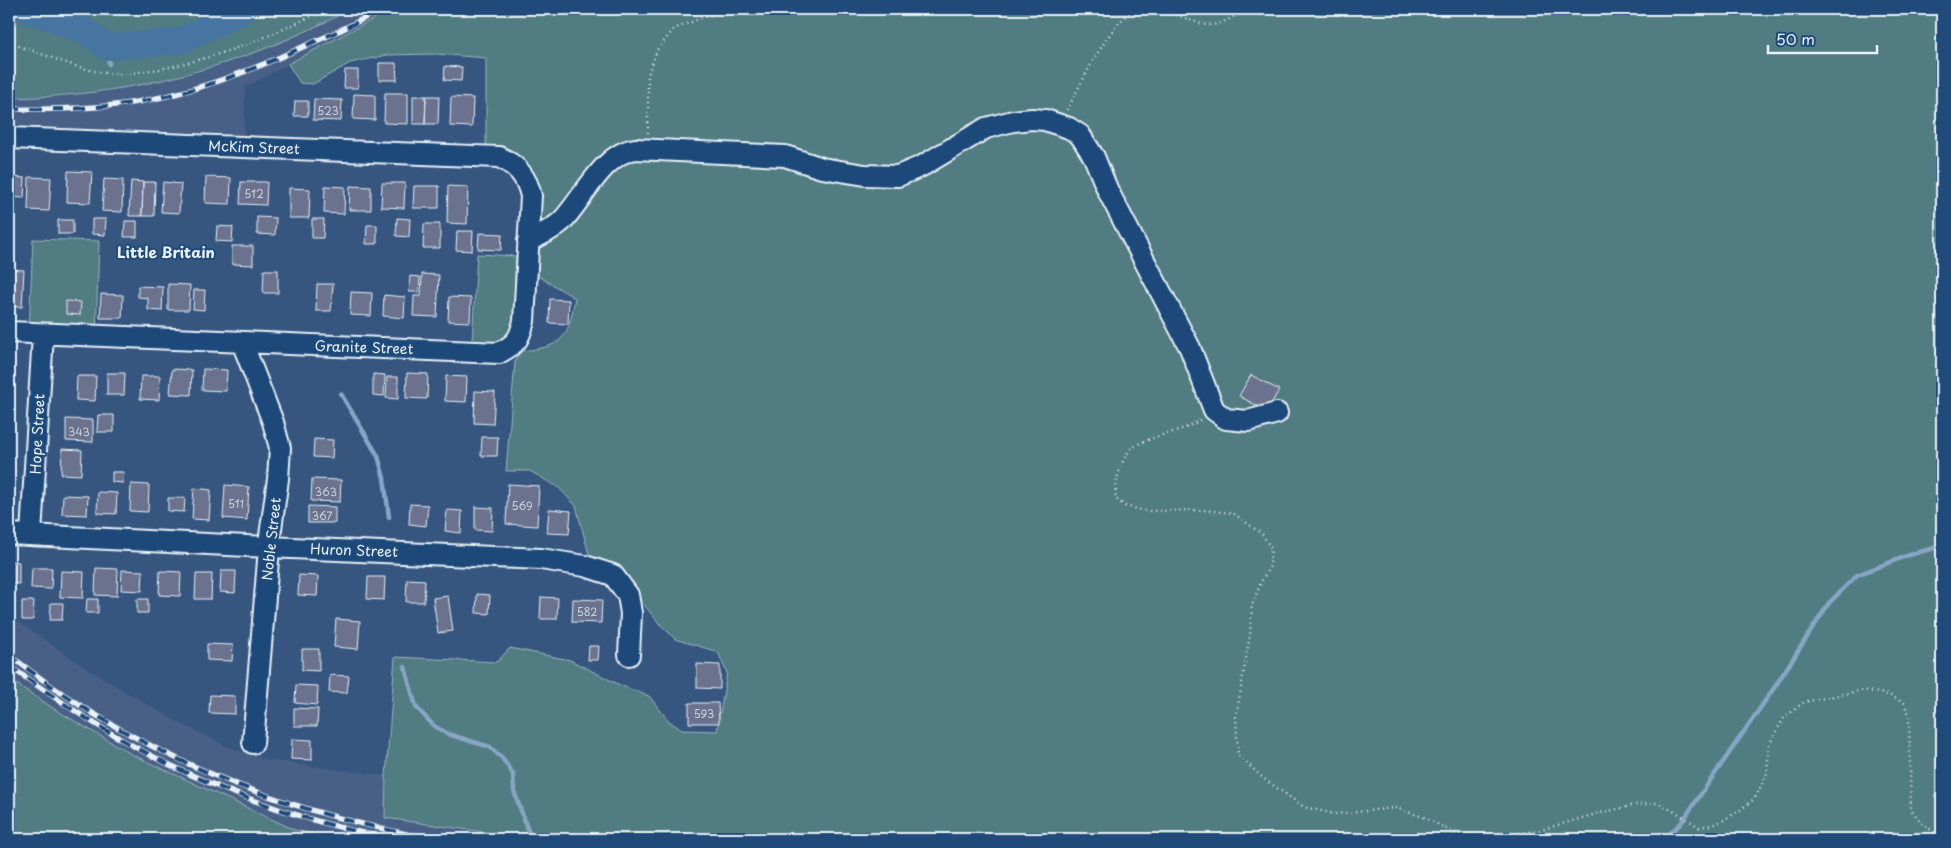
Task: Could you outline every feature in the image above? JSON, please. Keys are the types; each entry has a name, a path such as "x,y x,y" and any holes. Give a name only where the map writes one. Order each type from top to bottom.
{"street":[{"path":"528,241 551,230 562,220 609,162 626,150 785,156 822,168 865,175 898,176 922,166 986,128 1013,121 1045,120 1080,134 1087,144 1108,191 1190,348 1214,410 1226,419 1248,422 1277,413"},
{"name":"McKim Street","path":"9,138 499,157"},
{"name":"Granite Street","path":"9,332 499,353 510,347 519,338 524,321 531,196 528,184 513,164 499,157"},
{"name":"Hope Street","path":"31,534 43,334"},
{"name":"Noble Street","path":"242,342 273,422 280,448 269,547 254,743"},
{"name":"Huron Street","path":"9,534 541,558 585,566 613,575 628,595 631,613 629,655"}],"path":[{"path":"9,43 74,66 120,74 175,66 209,56 276,33 326,9"},
{"path":"648,150 648,75 657,50 674,29 730,9"},
{"path":"1059,124 1111,34 1130,12 1136,9"},
{"path":"1157,9 1172,12 1203,25 1219,23 1244,9"},
{"path":"1214,410 1190,427 1147,441 1131,449 1121,465 1114,488 1116,499 1125,506 1146,511 1202,510 1232,513 1262,534 1271,548 1270,566 1252,605 1250,635 1236,717 1238,755 1264,779 1304,807 1335,814 1396,808 1426,818 1456,834 1490,837 1541,830 1635,805 1657,804 1699,827 1712,825 1740,810 1755,798 1767,774 1769,745 1784,718 1804,702 1864,690 1889,695 1904,703 1909,715 1912,810 1923,824 1942,838"}],"shaded area":[{"path":"351,9 392,9 245,87 244,146 9,136 9,98 57,97 104,92 191,75 243,58"},
{"path":"9,616 89,670 172,719 226,746 266,760 386,776 385,818 533,839 336,839 295,830 133,755 56,710 9,679"}],"green space":[{"path":"9,9 351,9 269,47 185,74 143,84 99,91 55,96 9,98"},
{"path":"392,9 1942,9 1942,839 533,839 385,818 386,776 395,657 497,662 510,648 570,660 622,686 649,696 669,721 682,730 717,731 727,673 718,652 675,639 641,601 635,587 626,578 593,569 576,506 559,488 530,471 506,471 515,362 520,351 546,347 561,339 570,323 575,298 528,270 532,195 499,156 486,146 486,58 436,54 387,55 350,63 313,84 300,83 288,64"},
{"path":"33,239 99,241 96,335 29,332"},
{"path":"477,254 516,256 513,327 505,337 496,342 472,342"},
{"path":"9,679 56,710 133,755 295,830 336,839 9,839"}],"building":[{"path":"379,63 396,63 397,80 379,80"},
{"path":"445,66 462,67 461,81 444,80"},
{"path":"345,70 358,70 358,88 344,88"},
{"path":"385,93 408,93 408,124 384,123"},
{"path":"354,94 375,95 375,120 353,119"},
{"path":"413,96 426,96 425,124 413,124"},
{"path":"426,96 439,96 438,124 425,124"},
{"path":"451,97 473,98 472,127 450,126"},
{"path":"314,99 342,100 341,121 313,120"},
{"path":"295,101 308,101 308,116 294,116"},
{"path":"68,171 92,172 90,203 67,202"},
{"path":"9,177 25,178 24,198 9,197"},
{"path":"29,177 51,178 49,211 28,210"},
{"path":"206,177 231,178 230,204 205,203"},
{"path":"104,179 123,180 122,212 102,211"},
{"path":"131,181 143,182 142,216 129,216"},
{"path":"143,182 155,182 154,216 142,216"},
{"path":"163,182 181,184 179,213 161,212"},
{"path":"241,182 267,182 266,205 240,204"},
{"path":"382,183 405,183 404,208 381,207"},
{"path":"325,186 345,187 344,214 324,213"},
{"path":"350,186 371,187 371,210 349,210"},
{"path":"414,186 439,186 439,208 413,208"},
{"path":"448,186 468,187 467,224 447,223"},
{"path":"289,188 310,189 309,218 289,218"},
{"path":"257,217 276,218 275,235 257,234"},
{"path":"397,218 410,219 409,237 396,236"},
{"path":"92,219 106,219 105,235 92,234"},
{"path":"312,219 324,219 323,238 312,238"},
{"path":"58,220 73,220 73,234 58,234"},
{"path":"125,221 137,221 137,237 124,237"},
{"path":"424,224 440,224 440,248 423,248"},
{"path":"367,225 377,225 377,244 366,244"},
{"path":"217,226 233,227 232,242 216,241"},
{"path":"457,231 473,231 472,251 456,250"},
{"path":"479,233 502,234 501,250 478,249"},
{"path":"232,246 253,246 253,265 232,264"},
{"path":"9,269 24,270 22,307 9,306"},
{"path":"264,270 278,270 278,293 263,293"},
{"path":"422,274 439,275 437,317 413,316 414,296 421,296"},
{"path":"410,276 420,277 419,292 409,292"},
{"path":"168,284 190,285 189,310 168,310"},
{"path":"317,284 333,284 331,311 316,311"},
{"path":"138,286 163,287 162,311 148,310 148,298 138,297"},
{"path":"194,290 205,290 204,310 193,309"},
{"path":"351,292 372,293 371,316 350,315"},
{"path":"101,294 123,295 122,318 100,318"},
{"path":"384,295 405,297 404,318 383,316"},
{"path":"449,297 471,298 470,322 448,321"},
{"path":"550,299 569,300 568,324 549,323"},
{"path":"66,301 81,302 80,315 66,314"},
{"path":"172,369 192,370 191,395 170,394"},
{"path":"203,369 227,370 226,391 202,390"},
{"path":"107,373 125,373 124,395 107,395"},
{"path":"407,373 428,374 427,399 406,398"},
{"path":"373,374 385,375 384,396 373,395"},
{"path":"1251,375 1279,390 1267,411 1239,396"},
{"path":"77,376 96,376 95,401 76,400"},
{"path":"141,376 160,376 159,400 140,399"},
{"path":"446,376 467,377 466,402 445,401"},
{"path":"387,377 398,377 398,399 386,398"},
{"path":"475,391 495,392 493,424 474,423"},
{"path":"9,403 13,403 12,420 9,420"},
{"path":"98,415 114,415 114,432 97,432"},
{"path":"66,419 93,420 93,442 66,441"},
{"path":"482,437 498,437 497,456 481,456"},
{"path":"314,439 333,440 332,458 313,457"},
{"path":"62,449 82,450 81,475 61,474"},
{"path":"112,472 124,472 123,483 112,482"},
{"path":"312,479 341,480 340,502 311,501"},
{"path":"131,484 149,485 148,512 130,511"},
{"path":"508,484 539,486 537,526 506,524"},
{"path":"225,485 249,487 247,520 223,518"},
{"path":"194,488 211,490 209,520 192,519"},
{"path":"98,492 117,493 116,514 97,513"},
{"path":"63,495 88,496 87,515 62,514"},
{"path":"168,498 185,498 184,512 168,511"},
{"path":"410,504 428,505 426,526 409,524"},
{"path":"308,506 335,507 335,523 308,523"},
{"path":"475,507 493,508 492,531 475,530"},
{"path":"549,509 571,511 569,534 547,533"},
{"path":"447,510 462,511 461,533 445,531"},
{"path":"9,561 19,562 19,584 9,583"},
{"path":"32,568 52,568 51,589 31,588"},
{"path":"96,568 118,569 117,596 95,595"},
{"path":"122,570 143,571 142,591 121,590"},
{"path":"61,571 84,572 83,598 60,597"},
{"path":"160,571 181,572 180,596 159,595"},
{"path":"221,571 236,571 235,593 220,592"},
{"path":"196,574 212,574 211,599 195,599"},
{"path":"299,575 318,576 317,596 298,595"},
{"path":"368,577 385,577 384,600 367,599"},
{"path":"407,579 425,580 424,602 406,602"},
{"path":"477,594 490,595 489,614 476,613"},
{"path":"448,596 453,631 438,633 433,598"},
{"path":"541,597 558,598 557,619 540,619"},
{"path":"87,599 98,599 98,613 86,613"},
{"path":"137,599 148,599 148,613 137,613"},
{"path":"573,599 602,600 601,623 572,622"},
{"path":"22,601 34,601 33,620 22,620"},
{"path":"51,603 63,603 62,620 50,620"},
{"path":"336,619 360,621 358,649 334,647"},
{"path":"207,644 233,645 232,661 207,660"},
{"path":"589,646 599,646 598,660 588,660"},
{"path":"302,649 319,649 319,671 302,670"},
{"path":"697,664 720,665 720,689 697,688"},
{"path":"330,675 349,676 347,693 329,692"},
{"path":"296,685 318,686 317,705 295,703"},
{"path":"210,695 235,696 235,714 209,713"},
{"path":"689,703 718,703 719,723 689,723"},
{"path":"294,708 318,709 317,726 294,726"},
{"path":"292,739 312,740 312,760 291,759"}],"waterway":[{"path":"25,9 84,30 107,47 181,41 245,9"},
{"path":"107,47 109,64"},
{"path":"341,394 378,456 384,478 389,517"},
{"path":"1664,839 1681,823 1774,688 1829,603 1857,575 1909,555 1942,546"},
{"path":"405,667 416,707 434,726 448,734 490,747 502,758 513,774 514,791 531,839"}],"railway":[{"path":"9,109 99,107 153,99 193,89 270,62 353,24 379,9"},
{"path":"9,655 93,714 184,762 264,795 305,808 347,820 433,839"},
{"path":"9,666 94,723 174,767 243,797 315,821 389,839"}],"district":[{"name":"Little Britain","path":"166,251"}]}
